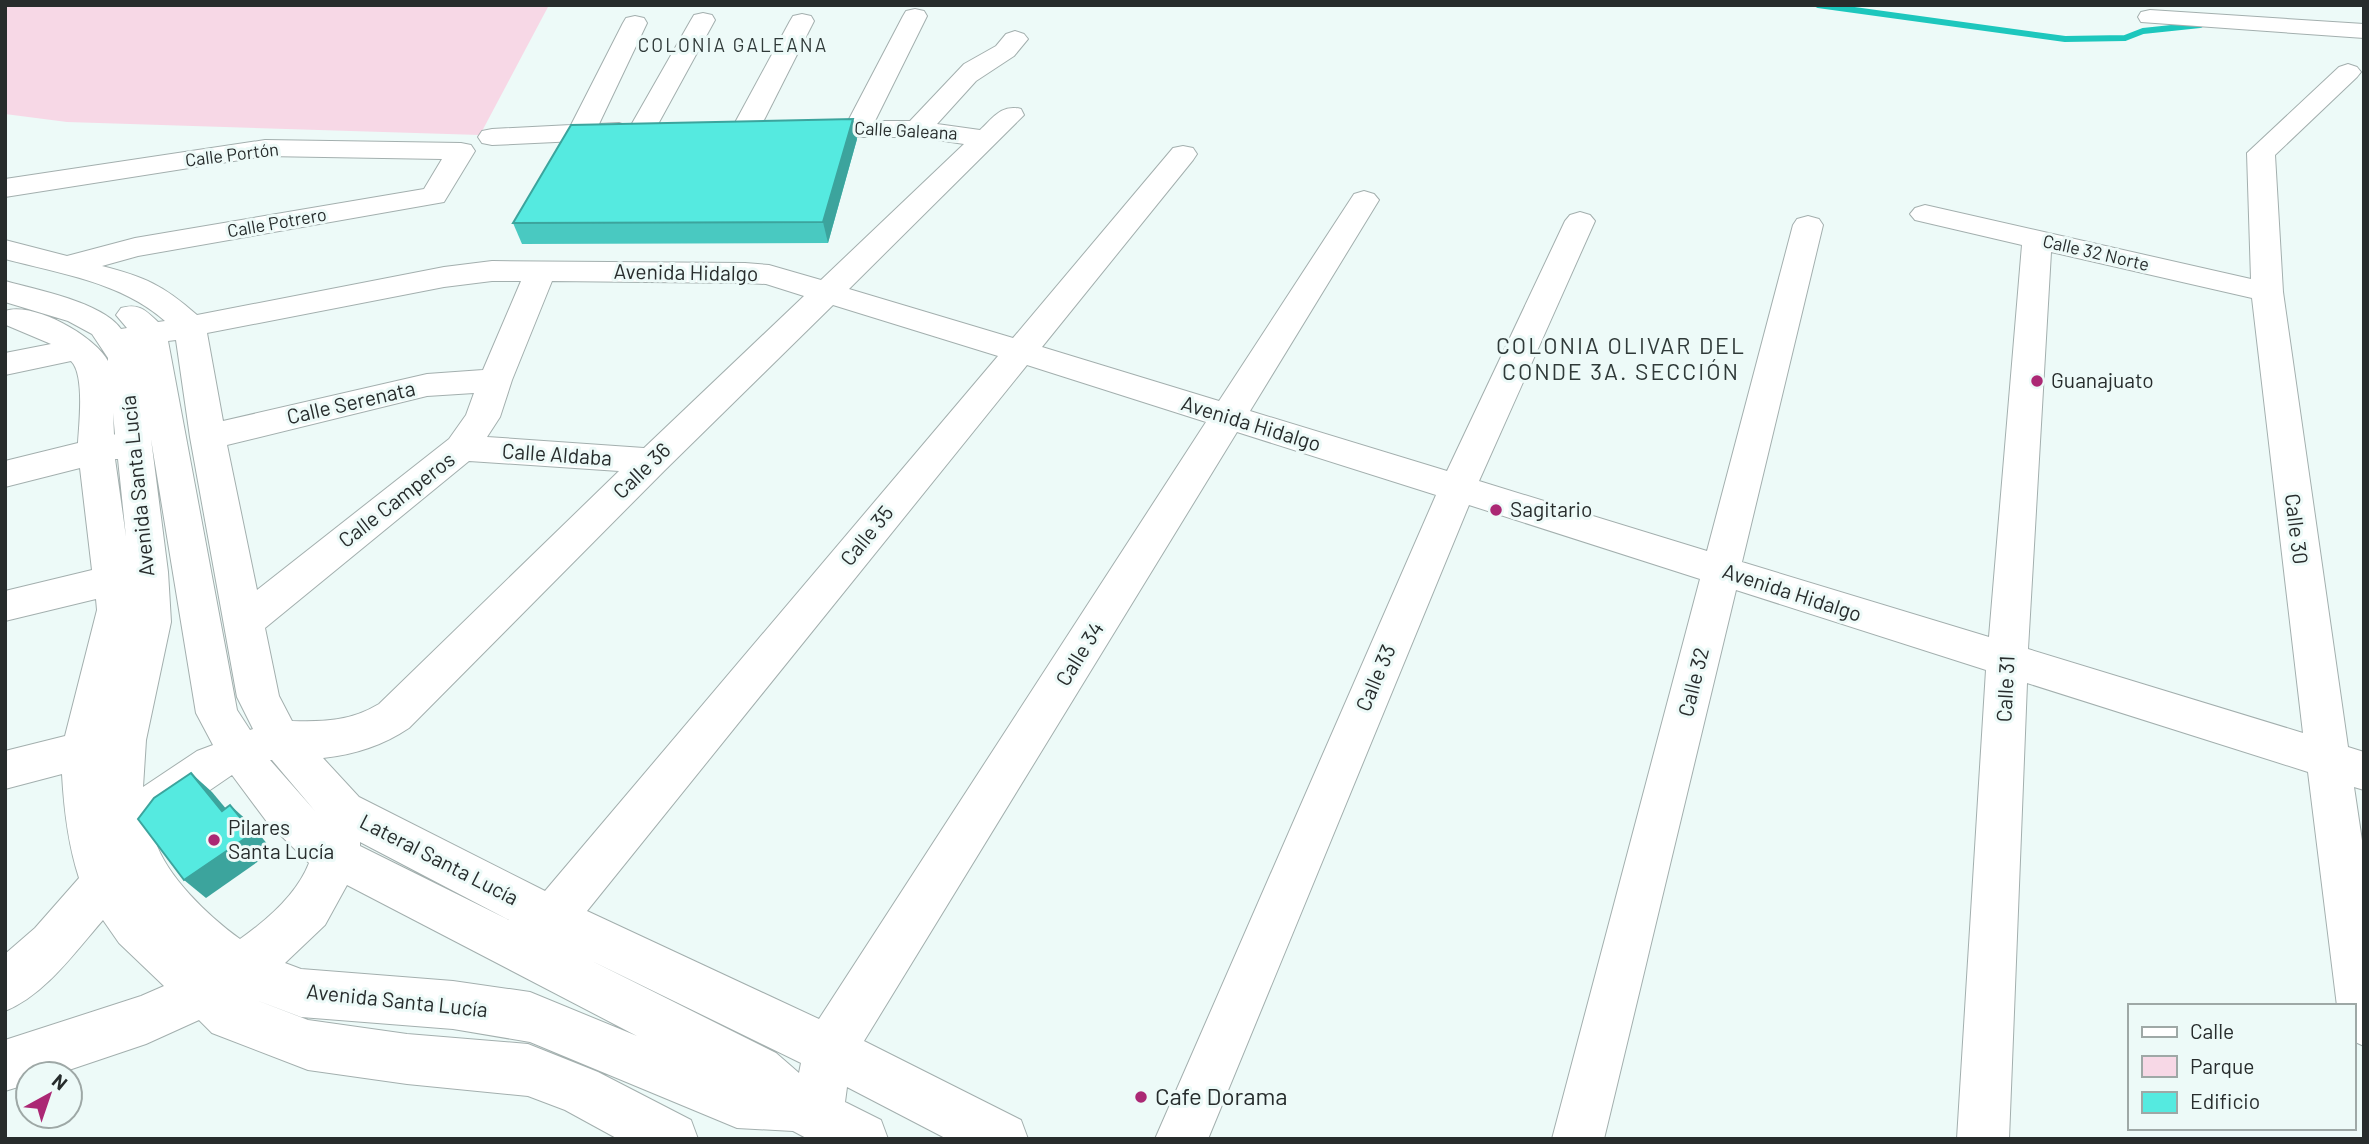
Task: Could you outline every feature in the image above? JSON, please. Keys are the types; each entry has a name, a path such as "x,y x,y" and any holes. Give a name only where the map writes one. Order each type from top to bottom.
{"street":[{"path":"858,128 915,16"},
{"path":"2150,17 2364,32"},
{"path":"492,137 654,131 702,20"},
{"name":"Calle Galeana","path":"802,21 732,130 918,129 984,139"},
{"path":"581,132 635,23"},
{"path":"918,129 967,75 987,61 1004,54 1015,39"},
{"name":"Calle 30","path":"2348,72 2262,153 2267,292 2327,760 2364,1021"},
{"name":"Calle 36","path":"259,745 340,738 377,727 394,716 652,461 1011,115"},
{"name":"Calle Portón","path":"5,188 265,148 461,151"},
{"name":"Calle Potrero","path":"70,265 135,247 434,196 461,151"},
{"name":"Calle 35","path":"552,918 1183,154"},
{"name":"Calle 34","path":"806,1110 829,1050 1364,200"},
{"name":"Calle 32 Norte","path":"1925,214 2267,292"},
{"name":"Calle 33","path":"1181,1139 1457,489 1580,221"},
{"name":"Calle 32","path":"1578,1139 1808,225"},
{"name":"Calle 31","path":"1983,1139 2007,661 2037,240"},
{"path":"5,249 130,283 157,297 190,326"},
{"path":"5,271 110,302 133,316 114,341 91,360 96,381 133,442 114,580 117,610 83,750 86,813 93,851 104,884 136,927 222,980 230,1016 307,1045 407,1059 528,1070 580,1090 641,1134"},
{"name":"Avenida Hidalgo","path":"5,364 444,277 492,271 769,275 2364,771"},
{"name":"Calle Camperos","path":"245,621 462,449 483,417 495,380 541,271"},
{"path":"5,291 79,314 103,327 114,341"},
{"path":"5,315 61,335 114,341"},
{"name":"Lateral Santa Lucía","path":"190,326 208,437 258,697 259,745 339,834 552,918 829,1050 1002,1139"},
{"name":"Avenida Santa Lucía","path":"114,341 133,442 149,572 151,622 125,740 120,799 140,865 164,900 210,945 222,980 258,977 301,993 453,1004 530,1017 737,1102 806,1110"},
{"name":"Calle Serenata","path":"208,437 427,385 495,380"},
{"path":"5,474 133,442"},
{"name":"Avenida Santa Lucía","path":"133,442 217,713 259,745"},
{"name":"Calle Aldaba","path":"462,449 652,461"},
{"path":"5,606 114,580"},
{"path":"6,987 52,944 104,884 147,813 159,800 212,764 259,745"},
{"path":"5,770 83,750"},
{"path":"19,1056 146,1019 222,980 274,943 308,909 324,885 339,834"},
{"name":"Avenida Santa Lucía","path":"339,834 758,1071 806,1110 862,1139"}],"green space":[{"path":"5,5 549,5 480,135 67,122 5,114"}],"building":[{"path":"853,119 823,222 513,223 571,125"},
{"name":"Pilares Santa Lucía","path":"191,773 222,811 230,805 253,833 184,880 138,819 154,798"}],"waterway":[{"path":"1818,5 2065,39 2125,38 2143,31 2200,25"}],"place":[{"name":"Guanajuato","path":"2037,381"},
{"name":"Sagitario","path":"1496,510"},
{"name":"Pilares Santa Lucía","path":"214,840"},
{"name":"Cafe Dorama","path":"1141,1097"}],"district":[{"name":"COLONIA GALEANA","path":"733,45"},
{"name":"COLONIA OLIVAR DEL CONDE 3A. SECCIÓN","path":"1621,359"}]}
